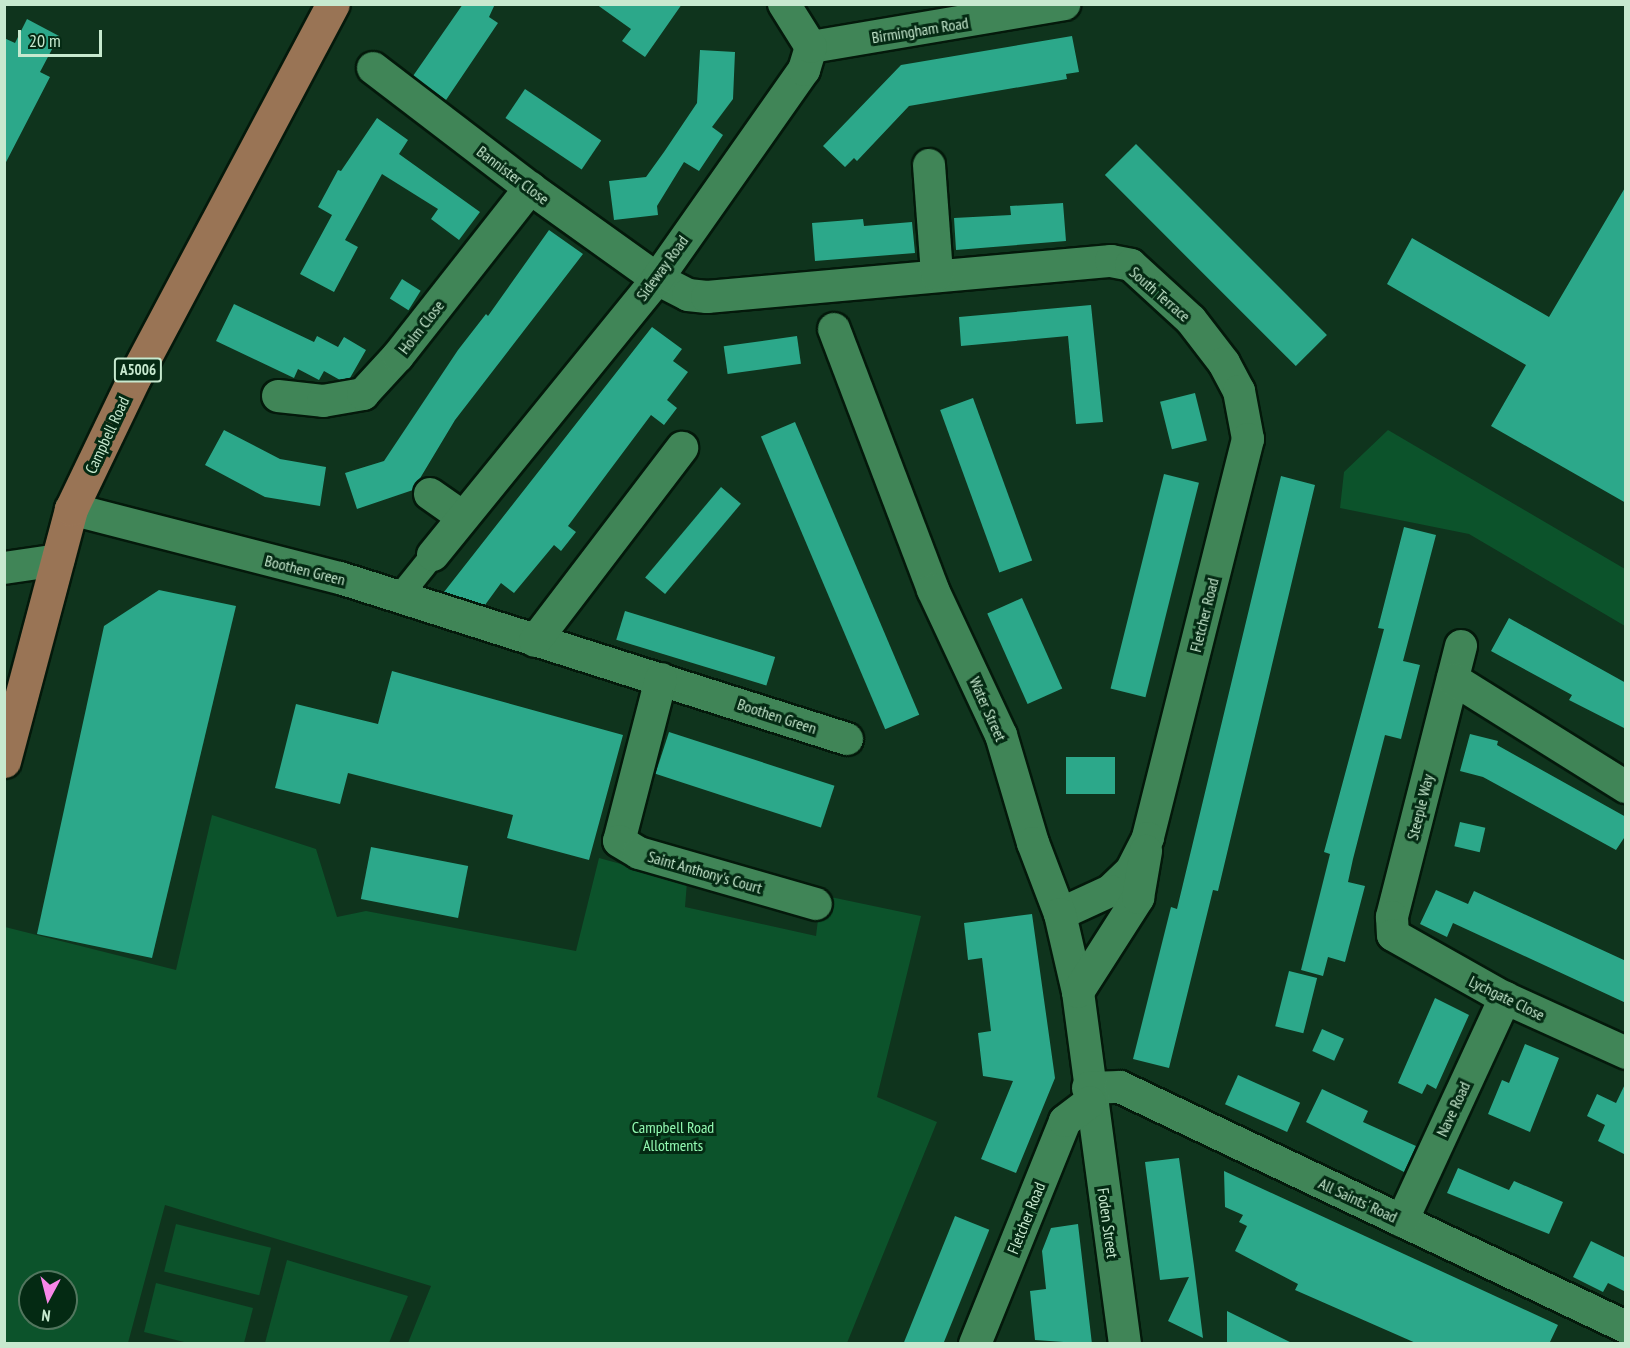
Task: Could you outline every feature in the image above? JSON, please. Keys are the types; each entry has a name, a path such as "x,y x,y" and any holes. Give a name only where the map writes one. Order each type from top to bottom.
{"main road":[{"name":"Campbell Road","path":"4,761 71,509 140,366 333,4"}],"street":[{"path":"784,4 812,47"},
{"name":"Birmingham Road","path":"812,47 1064,4"},
{"name":"Sideway Road","path":"400,596 462,516 657,279 804,70 812,47"},
{"name":"Bannister Close","path":"372,68 530,188 657,279"},
{"path":"929,165 938,275"},
{"name":"Holm Close","path":"278,396 322,401 363,394 398,356 530,188"},
{"name":"South Terrace","path":"657,279 688,295 707,297 1111,261 1131,265 1191,320 1224,363 1239,391"},
{"name":"Water Street","path":"834,329 933,590 1001,735 1033,843 1060,914 1077,992 1089,1095"},
{"name":"Fletcher Road","path":"1077,992 1138,898 1148,838 1248,439 1239,391"},
{"path":"535,641 682,448"},
{"path":"430,494 462,516"},
{"name":"Boothen Green","path":"71,509 400,596 847,739"},
{"path":"4,568 58,560"},
{"name":"Steeple Way","path":"1393,935 1392,917 1461,646"},
{"name":"Saint Anthony's Court","path":"661,679 619,841 639,853 816,904"},
{"path":"1453,679 1626,787"},
{"name":"Fletcher Road","path":"1060,914 1110,891 1132,870 1148,838"},
{"name":"Lychgate Close","path":"1393,935 1505,998 1626,1053"},
{"name":"Nave Road","path":"1402,1221 1505,998"},
{"name":"All Saints' Road","path":"1089,1095 1120,1087 1626,1327"},
{"name":"Fletcher Road","path":"975,1344 1065,1120 1089,1095"},
{"name":"Foden Street","path":"1089,1095 1125,1344"}],"green space":[{"path":"1388,430 1625,569 1625,626 1469,534 1340,508 1344,472"},
{"name":"Campbell Road Allotments","path":"212,815 316,849 337,917 366,911 576,951 599,858 687,882 685,907 816,936 821,895 921,916 877,1097 937,1122 847,1343 408,1343 431,1286 165,1205 128,1343 5,1344 5,927 176,970"},
{"path":"176,1224 271,1248 259,1295 164,1272"},
{"path":"287,1260 408,1296 389,1343 265,1343"},
{"path":"156,1283 253,1308 244,1343 188,1343 144,1332"}],"building":[{"path":"463,4 495,4 489,17 498,23 446,100 413,76"},
{"path":"596,4 682,4 645,57 622,41 631,29"},
{"path":"27,19 59,36 40,72 50,77 4,166 4,38 15,43"},
{"path":"1072,36 1079,72 1066,74 1067,79 909,106 857,161 854,158 845,167 823,146 901,65"},
{"path":"700,50 735,52 733,99 712,127 723,135 699,171 684,162 657,206 658,215 614,220 609,181 646,177 664,152 697,103"},
{"path":"525,89 601,140 582,169 505,118"},
{"path":"377,118 408,140 399,154 480,212 459,240 431,219 438,209 382,174 345,240 358,247 334,292 300,274 332,215 318,207 338,170 341,171"},
{"path":"1136,144 1327,335 1296,366 1105,175"},
{"path":"1626,186 1626,503 1491,426 1526,365 1387,284 1412,238 1549,317"},
{"path":"1063,203 1066,241 956,250 954,218 1011,215 1010,206"},
{"path":"863,219 864,226 912,222 915,253 815,261 812,223"},
{"path":"549,230 583,254 455,420 413,490 357,509 345,473 384,461 458,350 486,314 488,316"},
{"path":"402,279 421,291 408,310 390,299"},
{"path":"234,304 314,342 317,336 338,347 344,337 366,350 350,378 340,380 324,371 319,380 298,369 294,378 216,341"},
{"path":"1091,305 1103,422 1076,424 1068,336 961,346 959,317"},
{"path":"652,327 682,349 673,361 688,372 667,400 677,408 664,425 651,415 568,526 576,532 561,551 554,545 514,593 501,583 485,605 444,592"},
{"path":"797,336 801,364 728,374 724,346"},
{"path":"1195,393 1207,441 1172,449 1160,402"},
{"path":"973,398 1032,561 999,573 940,410"},
{"path":"795,422 919,715 885,729 761,436"},
{"path":"224,430 280,459 326,467 320,506 265,497 205,465"},
{"path":"1164,474 1199,483 1145,697 1111,688"},
{"path":"1281,476 1315,485 1218,891 1213,890 1169,1068 1133,1059 1171,907 1177,909"},
{"path":"721,487 741,504 665,594 645,577"},
{"path":"1404,527 1436,535 1403,661 1420,665 1401,739 1385,735 1353,859 1348,882 1365,886 1345,962 1328,957 1323,976 1301,970 1330,854 1324,852 1384,629 1378,628"},
{"path":"159,590 236,606 152,958 37,934 104,626"},
{"path":"1022,598 1062,688 1028,704 987,613"},
{"path":"625,611 775,657 766,686 616,640"},
{"path":"1509,618 1626,683 1626,729 1569,700 1572,695 1491,651"},
{"path":"392,671 623,735 589,860 507,838 513,815 348,773 340,804 275,788 296,704 378,724"},
{"path":"669,732 834,786 821,828 655,774"},
{"path":"1470,734 1498,741 1497,745 1626,817 1626,835 1616,850 1483,777 1460,771"},
{"path":"1066,757 1115,757 1115,794 1066,794"},
{"path":"1460,822 1485,828 1480,852 1454,846"},
{"path":"371,847 468,866 458,918 361,899"},
{"path":"1436,890 1468,904 1474,891 1626,961 1626,1003 1453,923 1447,937 1420,924"},
{"path":"1032,914 1055,1078 1016,1173 981,1159 1013,1081 983,1076 978,1033 991,1031 982,958 968,960 964,923"},
{"path":"1289,971 1317,978 1303,1033 1275,1026"},
{"path":"1435,998 1469,1015 1436,1089 1427,1084 1422,1094 1398,1083"},
{"path":"1322,1029 1344,1039 1334,1061 1312,1051"},
{"path":"1525,1044 1559,1058 1530,1132 1488,1114 1502,1080 1509,1083"},
{"path":"1238,1075 1300,1103 1287,1132 1225,1104"},
{"path":"1626,1082 1626,1155 1598,1141 1605,1125 1587,1116 1597,1094 1616,1103"},
{"path":"1322,1089 1368,1111 1363,1122 1416,1146 1404,1172 1306,1122"},
{"path":"1179,1158 1203,1338 1168,1321 1189,1277 1160,1280 1145,1162"},
{"path":"1458,1168 1509,1190 1514,1181 1563,1202 1549,1234 1447,1193"},
{"path":"1224,1171 1558,1325 1549,1344 1418,1344 1295,1290 1298,1284 1235,1251 1247,1226 1239,1222 1243,1215 1225,1207"},
{"path":"955,1216 989,1230 943,1344 903,1344"},
{"path":"1078,1224 1092,1344 1035,1340 1030,1291 1046,1289 1042,1251 1051,1228"},
{"path":"1591,1241 1626,1258 1626,1292 1608,1283 1603,1292 1573,1277"},
{"path":"1227,1311 1294,1344 1227,1344"}]}
